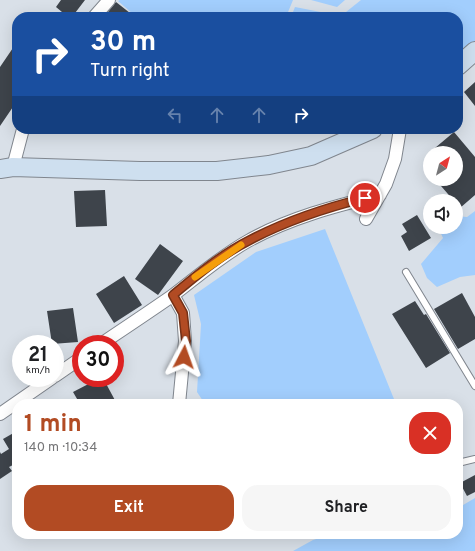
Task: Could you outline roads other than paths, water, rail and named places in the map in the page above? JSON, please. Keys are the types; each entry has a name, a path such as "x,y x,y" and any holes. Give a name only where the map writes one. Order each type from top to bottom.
{"street":[{"path":"98,12 109,0"},
{"path":"463,62 475,52"},
{"path":"21,134 6,168 217,171 268,165 311,156 362,134"},
{"path":"366,219 386,184 395,159 399,134"},
{"path":"114,335 173,295 212,264 249,240 289,222 334,206 380,194"},
{"path":"173,295 183,313 186,341 180,399"},
{"path":"22,399 39,387"},
{"path":"0,414 12,406"}],"lane":[{"path":"406,272 475,386"},
{"path":"463,462 475,459"}]}
